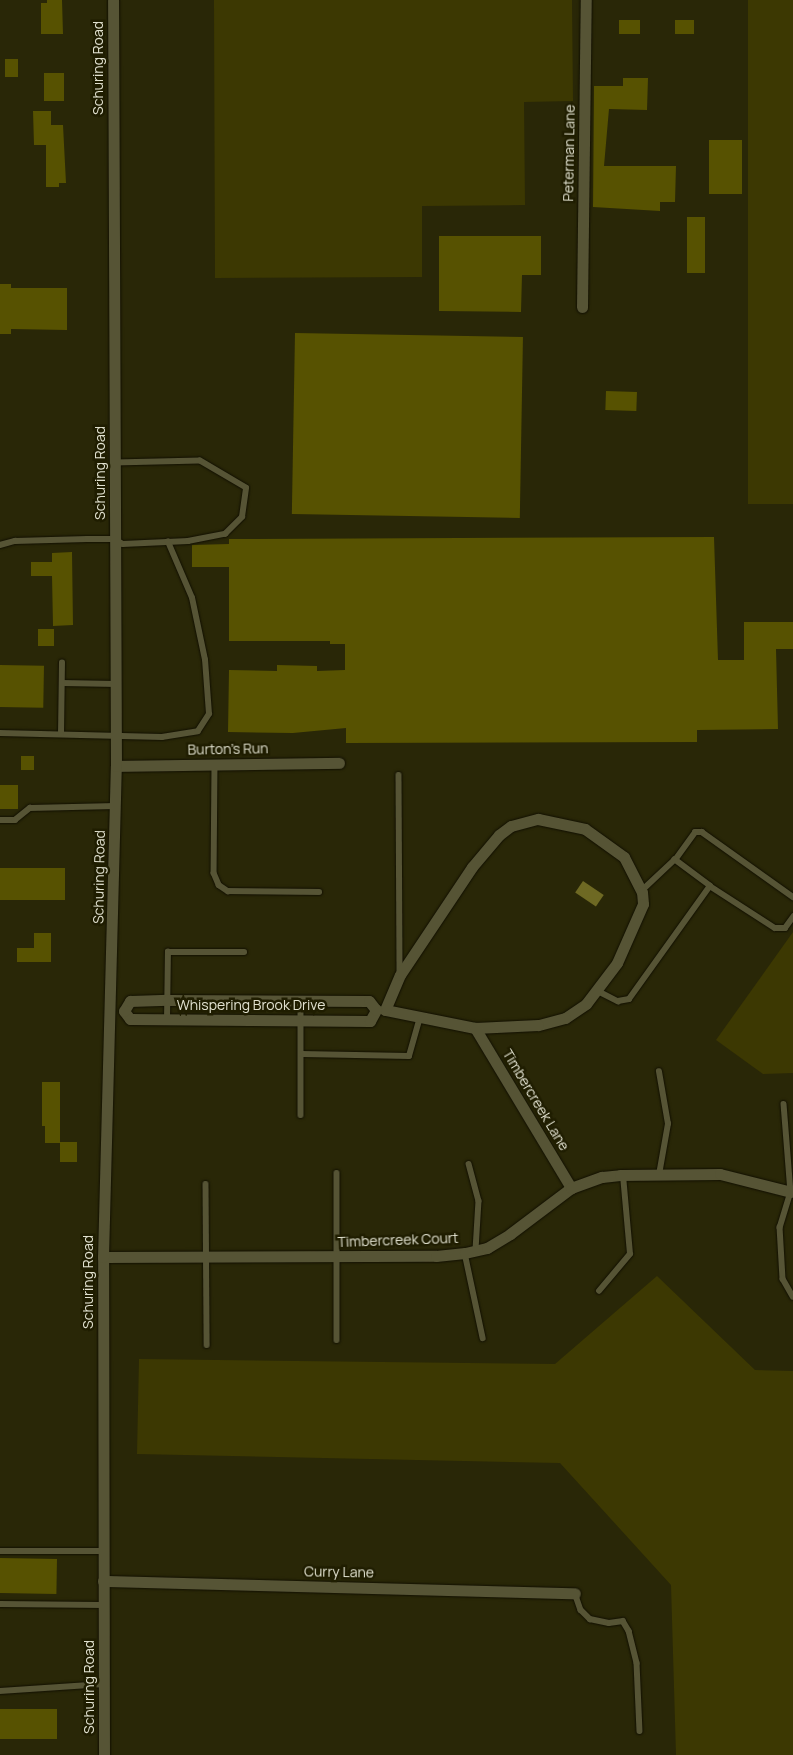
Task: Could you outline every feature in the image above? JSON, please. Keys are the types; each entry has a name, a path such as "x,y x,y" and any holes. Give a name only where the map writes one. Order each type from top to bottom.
{"street":[{"name":"Schuring Road","path":"104,1755 103,1257 116,806 113,0"},
{"name":"Peterman Lane","path":"582,307 586,0"},
{"name":"Burton's Run","path":"116,766 339,763"},
{"path":"381,1010 400,975 472,867 499,835 523,821 538,819 585,829 624,857 642,891"},
{"name":"Whispering Brook Drive","path":"124,1011 130,1000 369,1001 381,1010 475,1028 538,1025 565,1018 586,1004 617,963 642,904 642,891"},
{"name":"Whispering Brook Drive","path":"124,1011 130,1019 370,1021 381,1010"},
{"name":"Whispering Brook Drive","path":"111,1011 124,1011"},
{"name":"Timbercreek Lane","path":"475,1028 571,1188"},
{"name":"Timbercreek Court","path":"103,1257 436,1256 470,1251 510,1234 571,1188 602,1177 623,1175 720,1174 790,1192"},
{"name":"Curry Lane","path":"104,1581 574,1593"}],"lane":[{"path":"0,544 15,541 115,539 123,544 168,542 225,534 242,517 246,488 200,461 115,463"},
{"path":"0,733 162,737 198,731 209,714 204,660 192,598 168,542"},
{"path":"61,734 62,663"},
{"path":"62,683 116,684"},
{"path":"215,765 214,873 219,885 228,891 319,892"},
{"path":"399,775 400,975"},
{"path":"0,820 15,820 30,808 116,806"},
{"path":"642,891 675,860 695,832 702,832 793,897"},
{"path":"675,860 710,886 775,928 785,928 793,917"},
{"path":"596,990 618,1000 629,999 710,886"},
{"path":"167,1020 168,952 244,952"},
{"path":"301,1000 301,1115"},
{"path":"302,1054 409,1056 420,1017"},
{"path":"659,1072 668,1124 659,1175"},
{"path":"784,1104 790,1192 780,1227 783,1279 793,1296"},
{"path":"469,1164 479,1201 470,1251 483,1338"},
{"path":"337,1173 338,1340"},
{"path":"600,1291 630,1254 623,1175"},
{"path":"206,1184 207,1345"},
{"path":"0,1551 104,1551"},
{"path":"574,1593 581,1610 590,1619 609,1623 623,1621 629,1631 637,1663 640,1731"},
{"path":"0,1604 104,1605"},
{"path":"0,1691 104,1684"}],"shaded area":[{"path":"214,0 572,0 573,101 524,102 525,205 422,206 422,277 215,278"},
{"path":"748,0 793,0 793,504 748,504"},
{"path":"583,881 604,895 596,907 575,893"},
{"path":"793,932 793,1073 763,1074 716,1040"},
{"path":"657,1276 755,1370 793,1371 793,1755 676,1755 671,1585 560,1463 137,1454 139,1359 555,1364"}],"building":[{"path":"47,0 62,0 63,34 41,34 41,3 47,3"},
{"path":"619,20 640,20 640,34 619,34"},
{"path":"675,20 694,20 694,34 675,34"},
{"path":"5,59 18,59 18,77 5,77"},
{"path":"44,73 64,73 64,101 44,101"},
{"path":"623,78 648,78 647,110 609,109 604,166 676,166 675,202 660,202 660,211 593,207 594,86 623,86"},
{"path":"33,111 51,111 51,125 63,125 66,183 59,183 59,187 46,187 46,145 34,145"},
{"path":"709,140 742,140 742,194 709,194"},
{"path":"687,217 705,217 705,273 687,273"},
{"path":"439,236 541,236 541,275 522,275 521,312 439,311"},
{"path":"0,284 11,284 11,288 67,288 67,330 11,329 11,334 0,334"},
{"path":"295,333 523,337 520,518 292,514"},
{"path":"606,391 637,392 636,411 605,410"},
{"path":"714,537 718,660 744,660 744,622 793,622 793,649 776,649 778,729 697,730 697,742 346,743 346,728 293,733 228,732 229,670 277,671 277,665 317,666 317,671 345,670 345,644 330,644 330,641 229,641 229,567 192,567 192,545 229,544 229,539"},
{"path":"72,552 73,625 53,626 52,576 31,576 31,562 52,562 52,553"},
{"path":"38,629 54,629 54,646 38,646"},
{"path":"0,665 44,666 43,708 0,707"},
{"path":"21,756 34,756 34,770 21,770"},
{"path":"0,785 18,785 18,809 0,809"},
{"path":"0,868 65,868 65,900 0,900"},
{"path":"34,933 51,933 51,962 17,962 17,948 34,948"},
{"path":"42,1082 60,1082 60,1142 77,1142 77,1162 60,1162 60,1143 45,1143 45,1126 42,1126"},
{"path":"0,1558 57,1559 56,1594 0,1593"},
{"path":"0,1709 57,1709 57,1739 0,1739"}]}
